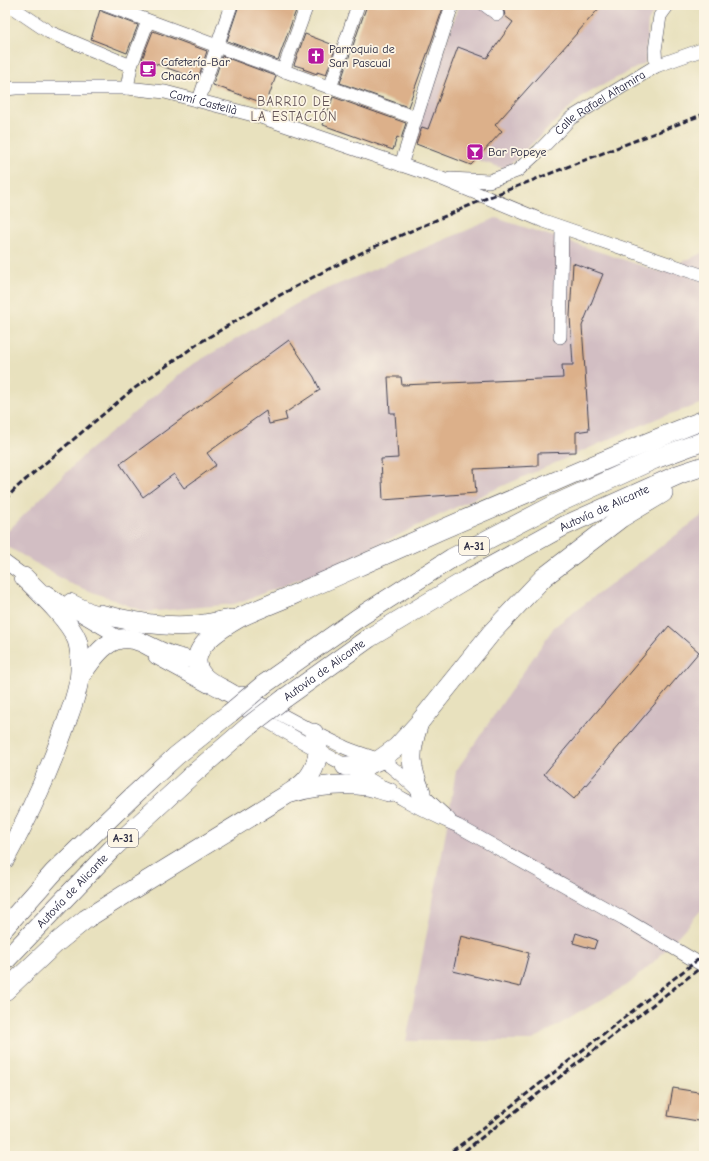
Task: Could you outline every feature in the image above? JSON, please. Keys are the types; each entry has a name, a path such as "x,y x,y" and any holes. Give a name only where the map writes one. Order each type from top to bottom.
{"highway":[{"path":"191,664 197,660 198,654 204,644 213,635 240,618 562,478 704,420"},
{"name":"Autovía de Alicante","path":"5,927 54,872 176,756 263,686 358,618 452,558 554,504 655,459 704,441"},
{"name":"Autovía de Alicante","path":"5,961 112,849 192,775 249,717 285,698 369,638 466,580 564,526 680,474 704,466"},
{"path":"346,766 363,765 379,760 397,747 418,724 492,632 544,577 621,518 663,493 680,474"},
{"path":"5,859 24,824 50,767 71,709 80,677 79,650 70,628 24,577"},
{"path":"100,614 138,622 174,626 196,625 240,618"},
{"path":"80,677 97,652 110,643 127,638 139,641 167,655 191,664 203,676 240,700 249,717"},
{"path":"418,724 411,754 414,773 421,792"},
{"path":"5,991 55,944 86,919 288,794 305,781 315,766 318,758 316,741"},
{"path":"288,794 306,789 344,785 367,786 389,792"}],"street":[{"path":"9,5 49,32 131,66"},
{"path":"106,5 283,71 416,118"},
{"path":"199,100 231,5"},
{"path":"283,71 307,5"},
{"path":"330,88 358,5"},
{"path":"401,165 452,5"},
{"path":"486,5 497,14"},
{"name":"Calle Rafael Altamira","path":"656,66 655,50 660,16 668,5"},
{"path":"127,88 131,66 148,20"},
{"name":"Calle Rafael Altamira","path":"440,178 489,181 517,171 571,118 656,66 704,49"},
{"name":"Camí Castellà","path":"5,89 127,88 165,92 261,117 440,178"},
{"path":"440,178 562,228 704,276"},
{"path":"560,337 562,228"},
{"path":"5,562 24,577 71,608 249,717 316,741 379,760 389,766 421,792 458,826"},
{"path":"46,591 100,614 191,664 316,741 346,766 389,792 458,826 623,918 704,966"}],"shaded area":[{"path":"459,5 657,5 648,22 645,63 582,96 505,169 413,139"},
{"path":"496,218 661,272 704,252 704,403 658,418 473,499 328,569 234,604 145,612 69,583 5,545 5,534 86,453 190,366 308,297"},
{"path":"704,514 704,907 659,957 630,983 531,1041 406,1041 442,854 456,771 554,627"}],"building":[{"path":"239,5 298,5 278,60 227,41"},
{"path":"367,5 444,5 408,107 340,83"},
{"path":"498,5 602,5 495,125 502,131 471,165 416,144 422,127 428,129 458,47 487,58 513,22 505,16 504,11"},
{"path":"100,10 138,25 127,53 91,39"},
{"path":"153,31 207,51 198,79 142,59"},
{"name":"Parroquia de San Pascual","path":"305,34 336,46 326,75 317,72 317,74 294,65"},
{"path":"222,56 276,76 266,104 213,85"},
{"path":"333,97 406,123 401,139 397,137 393,150 323,125"},
{"path":"573,263 603,274 582,326 589,430 576,432 576,452 538,453 538,466 474,469 476,493 383,500 381,459 398,458 395,413 390,413 388,377 401,377 402,385 563,378 562,365 573,365 570,316"},
{"path":"289,340 314,377 320,390 285,413 287,420 269,424 266,411 207,453 216,465 184,488 174,474 143,497 120,464"},
{"path":"669,626 699,652 574,799 544,774"},
{"path":"576,933 597,940 594,949 573,943"},
{"path":"461,936 529,953 520,987 453,971"},
{"path":"673,1088 704,1093 704,1122 668,1116"}],"railway":[{"path":"5,500 17,487 132,390 199,343 269,301 367,250 487,198 704,114"},
{"path":"445,1156 473,1136 704,955"},
{"path":"458,1156 704,965"}],"place":[{"name":"Parroquia de San Pascual","path":"316,56"},
{"name":"Cafetería-Bar Chacón","path":"148,69"},
{"name":"Bar Popeye","path":"475,152"}],"district":[{"name":"BARRIO DE LA ESTACIÓN","path":"294,108"}]}
